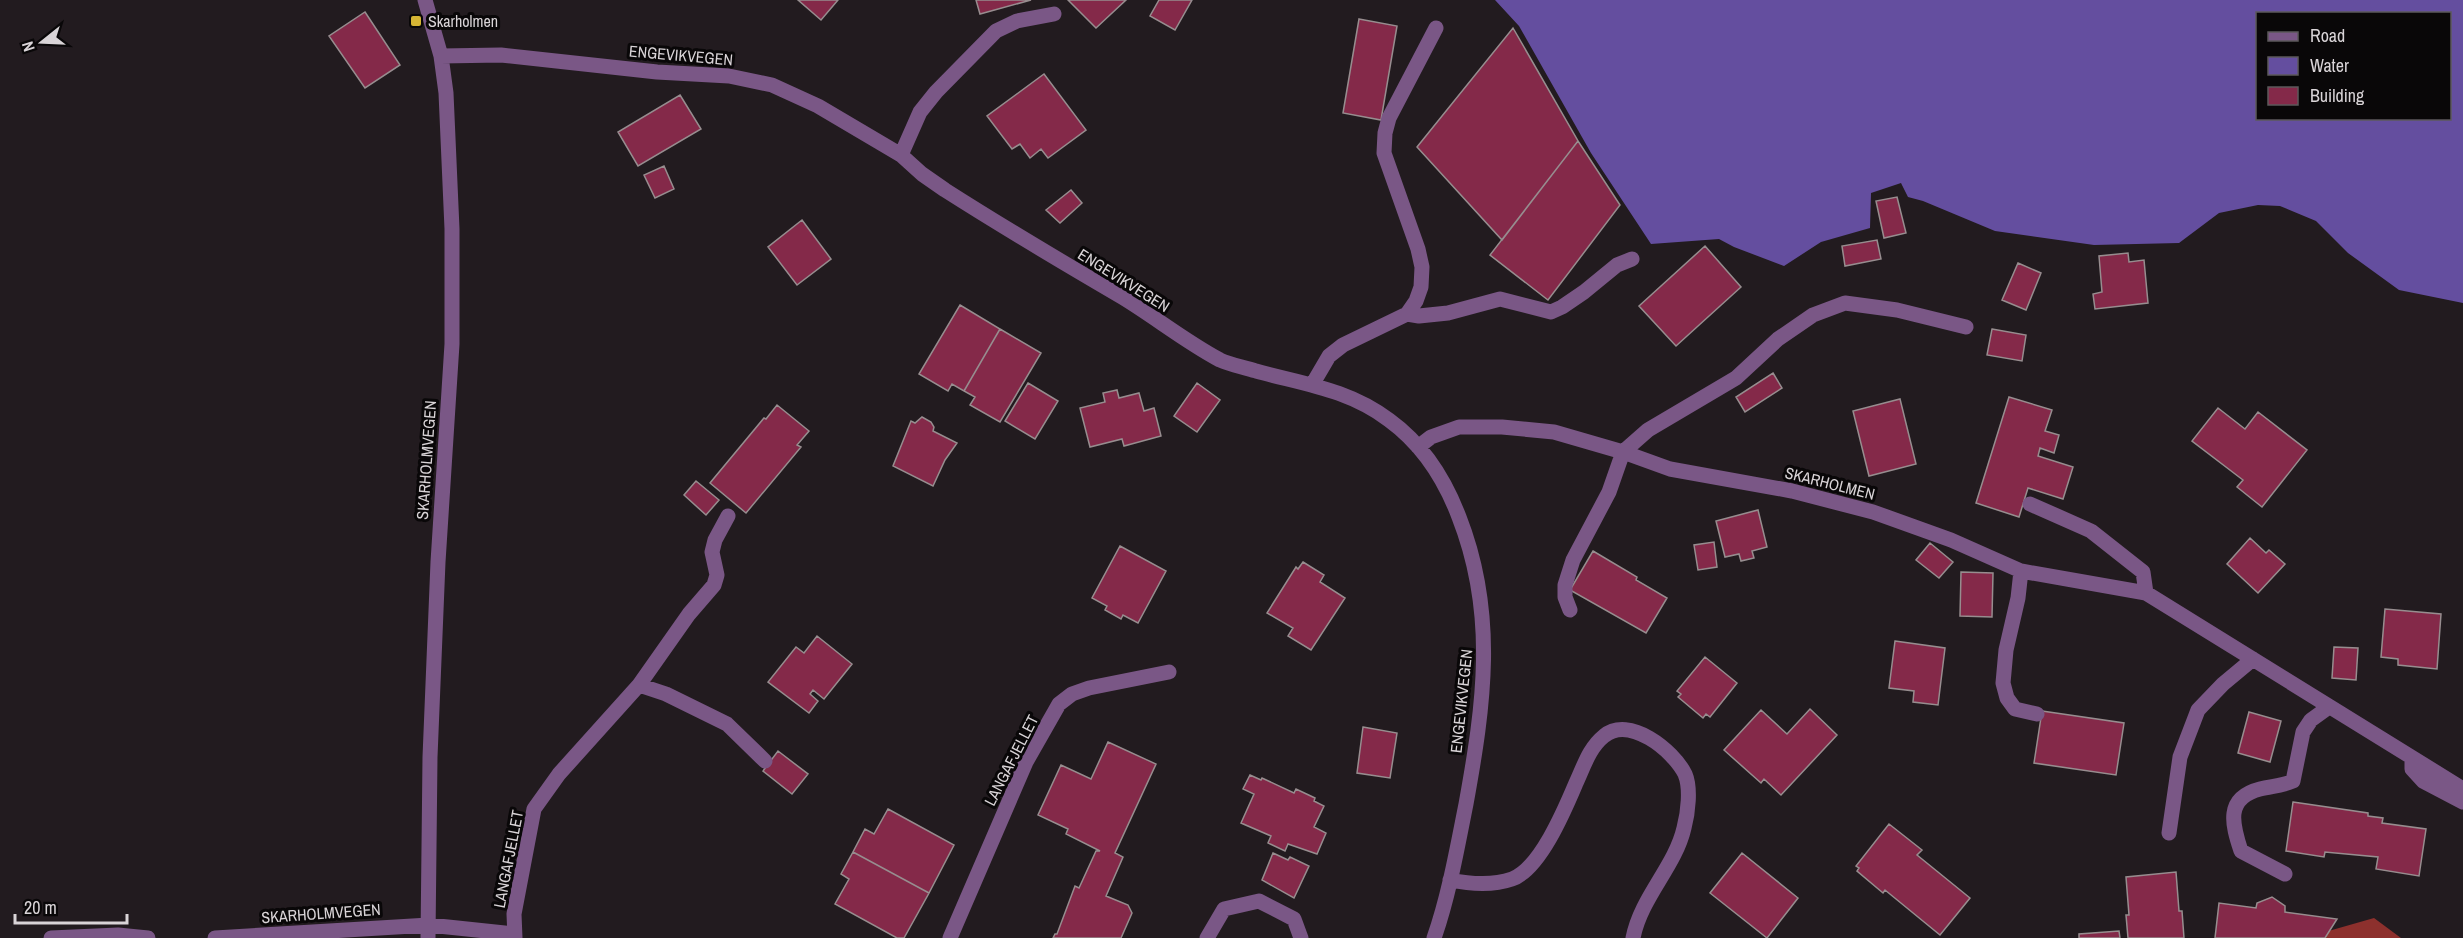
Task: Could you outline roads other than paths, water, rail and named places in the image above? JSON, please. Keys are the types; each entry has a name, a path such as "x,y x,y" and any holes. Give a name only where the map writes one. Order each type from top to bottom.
{"street":[{"name":"SKARHOLMVEGEN","path":"215,938 429,931 430,757 434,650 442,471 452,344 450,159 441,56 425,0"},
{"path":"901,155 920,112 936,92 996,32 1017,21 1054,14"},
{"path":"1312,385 1329,356 1343,345 1407,314 1416,301 1421,287 1422,267 1418,249 1384,153 1385,133 1389,118 1436,28"},
{"name":"ENGEVIKVEGEN","path":"441,56 501,55 657,72 729,76 772,85 818,106 901,155 945,190 1223,361 1326,388 1369,406 1389,420 1418,447 1448,490 1471,546 1481,593 1485,642 1484,688 1478,737 1450,880 1434,938"},
{"path":"1407,314 1419,316 1448,313 1500,299 1551,312 1569,302 1617,265 1632,259"},
{"path":"1570,610 1565,597 1565,585 1570,568 1609,492 1623,452 1648,430 1736,378 1778,339 1813,315 1845,303 1897,310 1966,327"},
{"name":"SKARHOLMEN","path":"1418,447 1431,437 1459,427 1502,427 1554,432 1623,452 1670,469 1792,491 1873,512 1951,540 2021,571 2146,593 2463,789"},
{"path":"2030,504 2091,531 2143,572 2146,593"},
{"name":"LANGAFJELLET","path":"429,931 514,936 514,914 534,809 559,774 639,685 689,614 714,585 717,574 712,552 715,540 728,516"},
{"path":"2021,571 2018,598 2006,650 2003,683 2007,698 2015,709 2037,714"},
{"path":"2169,833 2180,757 2198,710 2223,684 2253,659"},
{"name":"LANGAFJELLET","path":"950,938 1026,762 1059,704 1072,694 1089,688 1168,672"},
{"path":"639,685 666,694 727,724 765,761"},
{"path":"2285,874 2241,851 2233,826 2234,809 2241,798 2259,789 2279,787 2293,781 2303,732 2311,720 2329,707"},
{"path":"1450,880 1477,885 1514,879 1534,862 1560,821 1592,748 1605,735 1618,729 1634,731 1652,739 1669,753 1684,772 1688,791 1685,827 1678,846 1653,889 1636,924 1633,938"},
{"name":"SKARHOLMEN","path":"2412,758 2412,769 2423,781 2463,802"},
{"path":"1207,938 1224,909 1259,901 1294,920 1301,938"},
{"path":"51,938 118,935 148,938"}],"water":[{"path":"1495,0 2463,0 2463,303 2399,290 2348,253 2316,221 2280,206 2258,205 2219,213 2179,243 2094,245 1995,231 1908,197 1901,183 1871,193 1870,228 1821,242 1784,266 1719,239 1651,244 1591,153 1519,26"}],"place":[{"name":"Skarholmen","path":"416,21"}]}
